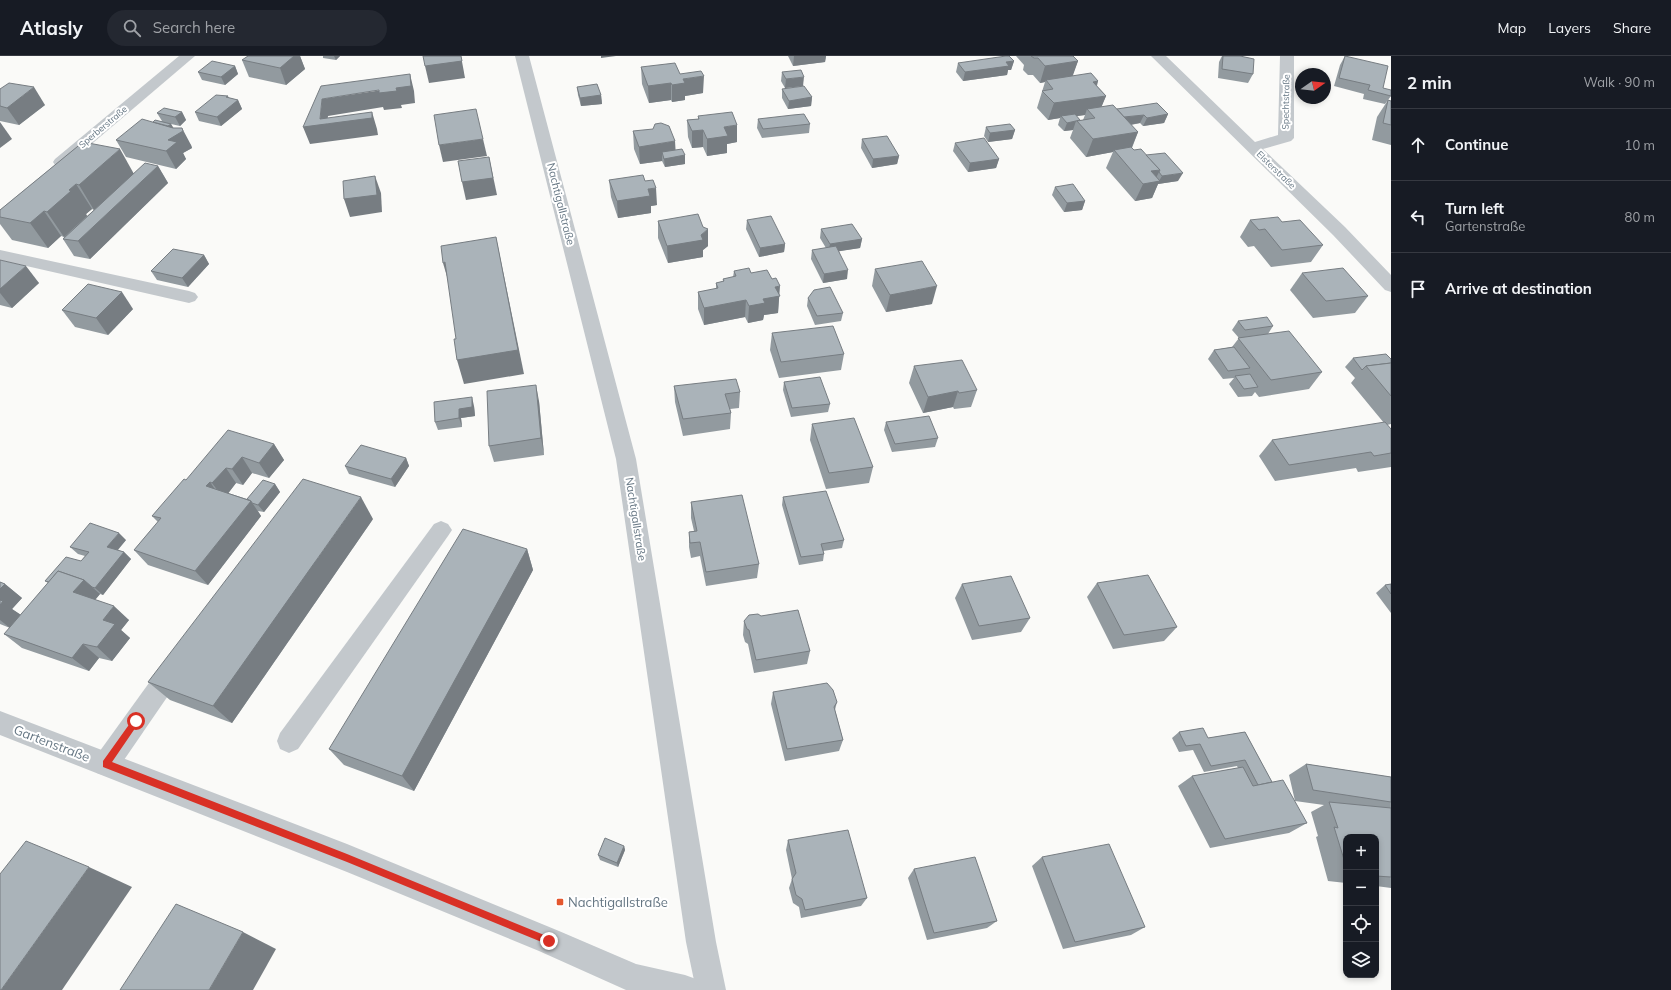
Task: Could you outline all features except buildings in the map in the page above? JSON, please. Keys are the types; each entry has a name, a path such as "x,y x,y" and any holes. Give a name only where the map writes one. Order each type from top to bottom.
{"street":[{"name":"Sperberstraße","path":"48,172 188,56"},
{"name":"Nachtigallstraße","path":"522,56 626,459 701,942 711,990"},
{"name":"Elsterstraße","path":"1158,56 1339,231 1391,286"},
{"name":"Spechtstraße","path":"1253,147 1286,138 1287,56"},
{"name":"Gartenstraße","path":"0,724 347,858 549,941 635,979 684,990"}],"lane":[{"path":"0,255 189,298"},
{"path":"289,741 441,530"},
{"path":"106,764 190,646"}],"place":[{"name":"Nachtigallstraße","path":"560,902"}],"route":[{"path":"136,721 132,729 106,764 347,858 549,941"}]}
